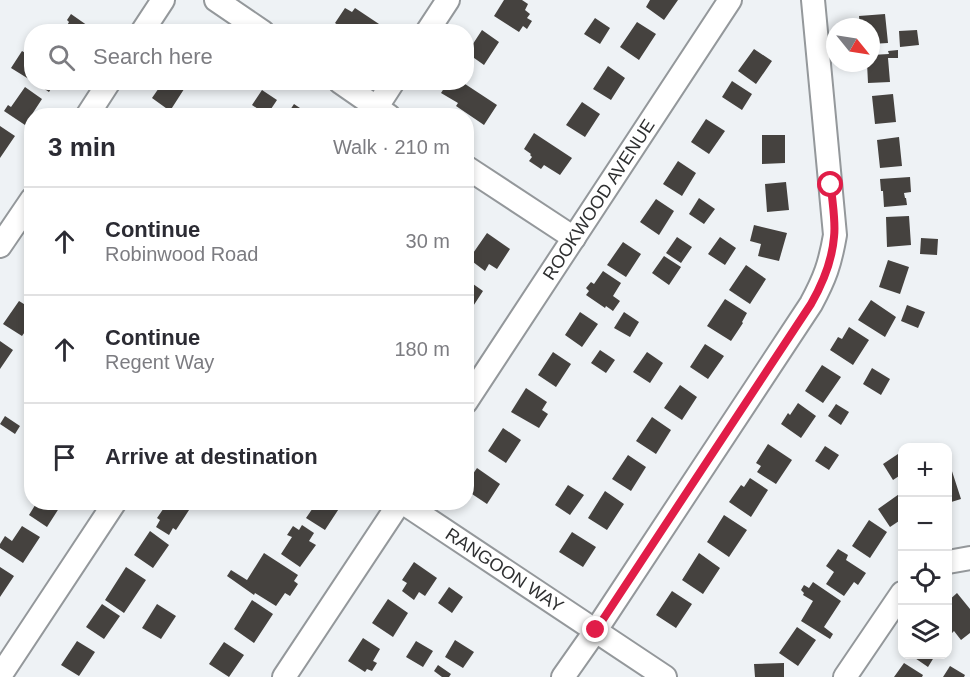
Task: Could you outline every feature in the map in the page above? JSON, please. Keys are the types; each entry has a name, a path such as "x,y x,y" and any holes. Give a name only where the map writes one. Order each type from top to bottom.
{"street":[{"path":"147,24 163,0"},
{"path":"216,0 251,24"},
{"path":"432,24 448,0"},
{"name":"ROOKWOOD AVENUE","path":"474,390 730,0"},
{"path":"563,677 811,304 822,284 830,262 835,235 813,0"},
{"path":"92,108 104,90"},
{"path":"350,90 373,108"},
{"path":"381,108 389,90"},
{"path":"474,172 574,238"},
{"path":"0,246 24,211"},
{"path":"0,676 110,510"},
{"path":"284,677 396,510"},
{"name":"RANGOON WAY","path":"413,510 665,677"},
{"path":"952,561 970,558"},
{"path":"845,677 898,600"}],"building":[{"path":"504,0 522,0 528,4 525,10 530,14 527,18 532,21 527,29 523,26 519,32 494,16"},
{"path":"650,0 678,0 664,20 646,7"},
{"path":"345,8 352,12 355,8 379,24 336,24"},
{"path":"71,14 85,24 68,24 67,20"},
{"path":"885,14 888,43 880,43 880,18 859,18 859,16"},
{"path":"595,18 610,28 600,44 584,34"},
{"path":"637,22 656,34 639,60 620,47"},
{"path":"482,30 499,42 484,65 474,58 474,42"},
{"path":"917,30 919,45 900,47 899,31"},
{"path":"754,49 772,61 756,84 738,71"},
{"path":"898,50 898,58 888,58 890,82 868,83 867,72 880,72 880,54 889,54 888,51"},
{"path":"22,51 24,52 24,76 11,68"},
{"path":"608,66 625,78 611,100 593,89"},
{"path":"732,81 752,94 742,110 722,97"},
{"path":"24,88 42,99 36,108 24,108 24,124 4,111 8,105 11,107"},
{"path":"158,90 183,90 172,108 166,108 152,98"},
{"path":"262,90 277,100 272,108 256,108 252,105"},
{"path":"443,90 474,90 497,105 484,125 474,118 474,108 459,108 456,106 458,103 441,93"},
{"path":"893,94 896,122 875,124 872,96"},
{"path":"582,102 600,114 585,137 566,125"},
{"path":"706,119 725,131 709,154 691,142"},
{"path":"0,126 15,136 0,158"},
{"path":"534,133 572,158 560,175 544,165 541,169 529,161 531,154 524,149"},
{"path":"762,135 785,135 785,163 762,164"},
{"path":"899,137 902,166 880,168 877,140"},
{"path":"678,161 696,173 682,196 663,184"},
{"path":"910,177 911,192 904,193 907,205 884,207 880,179"},
{"path":"786,182 789,210 767,212 765,184"},
{"path":"699,198 715,209 704,224 689,214"},
{"path":"656,199 674,211 659,235 640,222"},
{"path":"909,216 911,245 887,247 886,217"},
{"path":"754,225 787,233 779,261 758,256 761,244 750,241"},
{"path":"487,233 510,249 497,269 489,264 485,271 474,263 474,252"},
{"path":"677,237 692,247 681,263 666,253"},
{"path":"720,237 736,248 725,265 708,254"},
{"path":"921,238 938,239 937,255 920,254"},
{"path":"623,242 641,254 626,277 607,265"},
{"path":"664,256 681,267 669,285 652,273"},
{"path":"888,260 909,267 900,294 879,287"},
{"path":"746,265 766,279 750,304 729,290"},
{"path":"603,271 621,283 613,296 620,301 613,311 586,295 589,291 586,288 591,282 594,284"},
{"path":"474,285 483,291 474,305"},
{"path":"725,299 747,313 731,341 707,326"},
{"path":"871,300 896,317 885,337 858,320"},
{"path":"19,301 24,304 24,333 22,336 3,324"},
{"path":"907,305 925,312 918,328 901,321"},
{"path":"580,312 598,324 582,347 565,335"},
{"path":"624,312 639,322 630,337 614,328"},
{"path":"849,327 869,340 853,365 830,350 838,337 842,339"},
{"path":"0,341 13,350 0,369"},
{"path":"705,344 724,356 708,379 690,367"},
{"path":"600,350 615,360 606,373 591,363"},
{"path":"553,352 571,364 556,387 538,375"},
{"path":"647,352 663,363 650,383 633,372"},
{"path":"822,365 841,377 823,403 805,391"},
{"path":"872,368 890,379 881,395 863,384"},
{"path":"680,385 697,397 682,420 664,408"},
{"path":"526,388 547,402 542,410 548,414 539,428 511,412"},
{"path":"798,403 816,416 801,438 781,424"},
{"path":"836,404 849,412 841,425 828,416"},
{"path":"5,416 20,426 15,434 0,424"},
{"path":"652,417 671,430 656,454 636,441"},
{"path":"503,428 521,440 506,463 488,451"},
{"path":"768,444 792,460 776,484 757,472 761,466 756,463"},
{"path":"825,446 839,455 829,470 815,461"},
{"path":"898,454 898,477 893,480 883,464"},
{"path":"628,455 646,467 631,491 612,479"},
{"path":"477,468 500,484 487,504 474,495 474,472"},
{"path":"952,470 961,499 952,502"},
{"path":"750,478 768,490 751,517 729,502 741,485 744,487"},
{"path":"568,485 584,495 570,515 555,505"},
{"path":"605,491 624,504 607,530 588,518"},
{"path":"898,495 898,522 890,527 878,509"},
{"path":"32,510 58,510 47,527 29,515"},
{"path":"162,510 189,510 176,530 173,528 169,535 156,527 160,520 157,518"},
{"path":"312,510 338,510 325,530 306,518"},
{"path":"724,515 747,530 729,557 707,542"},
{"path":"869,520 887,532 870,558 852,546"},
{"path":"302,525 314,533 309,541 316,545 300,567 281,554 292,537 287,535 293,526 299,530"},
{"path":"22,526 40,537 23,563 0,548 5,536 12,541"},
{"path":"150,531 169,545 153,568 134,555"},
{"path":"572,532 596,547 583,567 559,552"},
{"path":"838,549 848,555 846,560 866,573 858,585 854,582 844,596 826,584 834,572 826,566"},
{"path":"264,553 298,575 294,581 298,584 290,596 285,593 276,606 255,593 254,595 227,576 231,570 247,580"},
{"path":"699,553 720,568 703,594 682,580"},
{"path":"414,562 437,578 425,596 419,592 414,600 402,591 407,583 402,580"},
{"path":"0,567 14,576 0,597"},
{"path":"126,567 146,580 124,613 105,600"},
{"path":"813,582 841,601 824,627 833,634 830,639 801,621 813,601 803,595 801,590 804,585 809,588"},
{"path":"449,587 463,597 452,613 438,603"},
{"path":"672,591 692,604 676,628 656,615"},
{"path":"957,593 970,609 970,633 961,640 954,631 952,633 952,597"},
{"path":"388,599 408,613 393,637 372,623"},
{"path":"252,600 273,614 254,643 234,629"},
{"path":"102,604 120,616 104,639 86,627"},
{"path":"157,604 176,616 161,639 142,628"},
{"path":"797,627 816,640 798,666 779,653"},
{"path":"363,638 380,649 373,661 377,663 372,671 367,669 365,672 348,661"},
{"path":"455,640 474,652 463,668 445,657"},
{"path":"77,641 95,652 79,676 61,665"},
{"path":"416,641 433,651 423,667 406,657"},
{"path":"224,642 244,655 229,677 209,664"},
{"path":"916,659 933,659 928,667"},
{"path":"784,663 784,677 755,677 754,664"},
{"path":"904,663 923,675 922,677 894,677"},
{"path":"438,665 451,674 449,677 442,677 434,671"},
{"path":"950,666 965,675 964,677 943,677"}],"route":[{"path":"596,630 822,284 830,262 835,235 831,185"}]}
